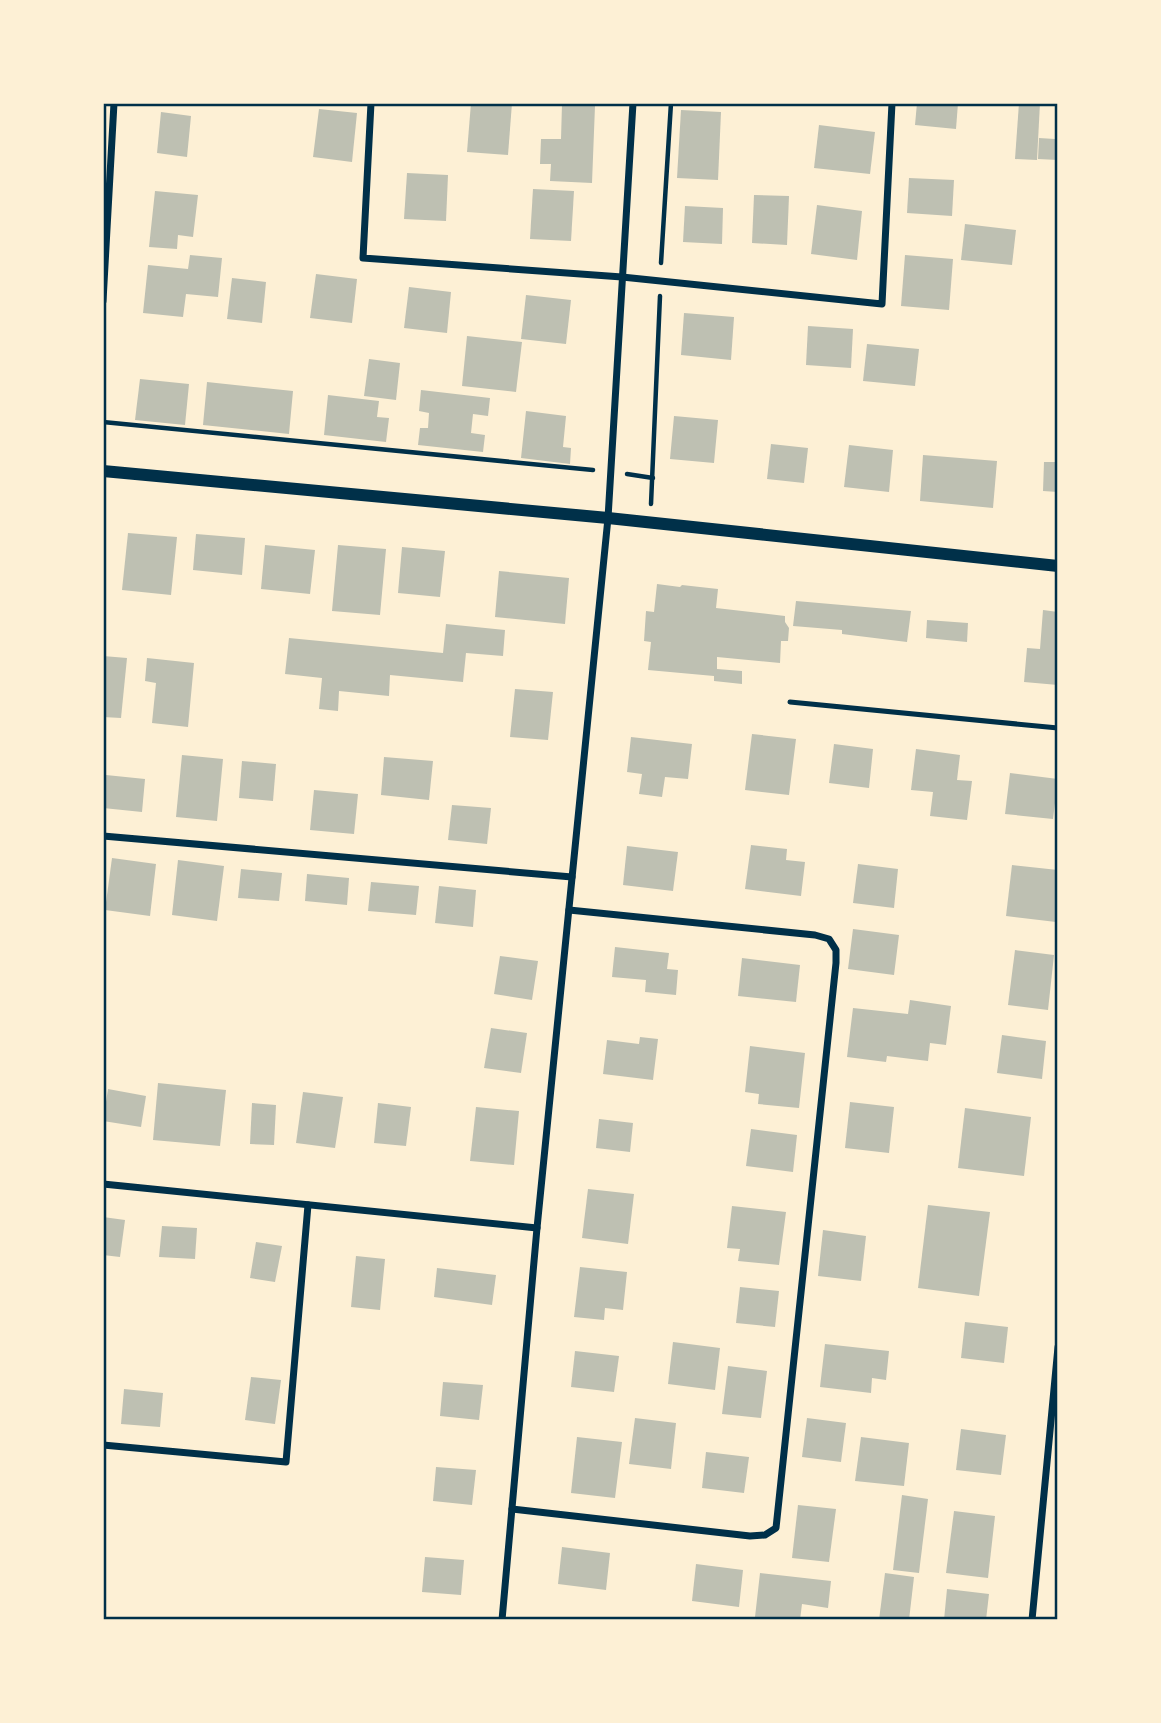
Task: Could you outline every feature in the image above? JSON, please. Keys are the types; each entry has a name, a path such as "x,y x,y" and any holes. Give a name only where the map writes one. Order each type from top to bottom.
{"street":[{"path":"103,301 114,103"},
{"path":"370,103 363,258 622,277 882,304 892,103"},
{"path":"502,1620 537,1228 608,518 633,103"},
{"path":"103,471 649,522 1058,566"},
{"path":"103,836 572,877"},
{"path":"512,1508 750,1536 765,1535 776,1528 836,963 836,950 829,939 815,935 569,910"},
{"path":"103,1184 537,1228"},
{"path":"103,1446 286,1462 308,1205"},
{"path":"1032,1620 1058,1347"}],"lane":[{"path":"790,702 1058,728"}],"path":[{"path":"649,522 671,103"},
{"path":"103,422 653,478"}],"building":[{"path":"471,103 512,103 508,155 467,152"},
{"path":"917,103 958,103 956,129 915,125"},
{"path":"1019,103 1040,103 1037,160 1015,159"},
{"path":"562,104 595,106 592,183 550,181 551,164 540,164 541,139 561,139"},
{"path":"319,109 357,113 352,162 313,157"},
{"path":"681,110 721,112 718,180 677,178"},
{"path":"161,112 191,116 187,157 157,153"},
{"path":"819,125 875,132 870,174 814,168"},
{"path":"1056,130 1058,160 1038,159 1039,138 1055,139"},
{"path":"407,173 448,175 446,221 404,219"},
{"path":"909,178 954,180 952,216 907,213"},
{"path":"533,189 574,191 571,241 530,239"},
{"path":"155,191 198,195 193,237 178,235 177,249 149,247"},
{"path":"754,195 789,196 787,245 752,243"},
{"path":"817,205 862,211 857,260 811,254"},
{"path":"685,206 723,208 722,244 683,242"},
{"path":"965,224 1016,230 1012,265 961,260"},
{"path":"190,255 222,258 218,297 186,294 183,317 143,313 148,265 188,269"},
{"path":"905,255 953,259 949,310 901,306"},
{"path":"316,274 357,279 352,323 310,318"},
{"path":"232,278 266,282 262,323 227,319"},
{"path":"409,287 451,292 447,333 404,328"},
{"path":"526,295 571,300 566,344 521,339"},
{"path":"684,313 734,317 731,360 681,355"},
{"path":"808,326 853,329 851,368 806,365"},
{"path":"467,336 522,342 516,392 462,386"},
{"path":"867,344 919,349 915,386 863,381"},
{"path":"369,359 400,363 396,400 364,396"},
{"path":"140,379 189,384 185,425 135,420"},
{"path":"207,382 293,391 289,434 203,425"},
{"path":"421,390 490,398 488,416 473,414 471,433 485,435 483,452 418,445 420,428 428,428 429,413 419,411"},
{"path":"328,395 379,401 377,417 389,418 386,442 324,435"},
{"path":"526,411 566,416 563,447 571,448 570,464 521,458"},
{"path":"674,416 718,420 714,463 670,459"},
{"path":"771,444 808,448 804,483 767,479"},
{"path":"849,445 893,450 889,492 844,487"},
{"path":"923,455 997,461 993,508 920,501"},
{"path":"1044,462 1058,462 1058,492 1043,491"},
{"path":"128,533 177,537 171,595 122,590"},
{"path":"196,534 245,538 242,575 193,570"},
{"path":"265,545 315,550 310,594 261,589"},
{"path":"338,545 386,549 380,615 332,611"},
{"path":"402,547 445,551 440,597 398,593"},
{"path":"499,571 569,578 565,624 495,617"},
{"path":"657,584 718,589 716,608 785,616 789,628 788,641 781,641 780,663 717,657 717,669 742,671 742,684 714,681 714,676 648,670 651,642 644,641 646,611 654,612"},
{"path":"796,601 911,611 907,642 842,634 842,630 793,626"},
{"path":"1043,610 1058,612 1058,685 1024,682 1027,648 1040,649"},
{"path":"927,620 968,623 967,642 926,638"},
{"path":"446,624 505,630 503,656 466,653 463,682 390,675 389,696 339,691 338,711 319,709 322,678 285,674 289,638 443,653"},
{"path":"103,656 127,658 121,718 103,717"},
{"path":"147,658 194,663 188,727 152,723 156,683 145,681"},
{"path":"515,689 553,692 548,740 510,737"},
{"path":"752,734 796,739 789,795 745,790"},
{"path":"631,737 692,744 688,779 665,777 662,797 639,794 642,774 627,772"},
{"path":"834,744 873,749 869,788 829,783"},
{"path":"916,749 960,755 957,780 972,781 967,820 930,816 933,792 911,790"},
{"path":"182,755 223,759 217,821 176,817"},
{"path":"384,757 433,761 429,800 381,795"},
{"path":"242,761 276,764 273,801 239,798"},
{"path":"1010,773 1058,779 1053,819 1005,814"},
{"path":"106,775 145,779 142,812 103,808"},
{"path":"314,790 358,794 354,834 310,830"},
{"path":"452,805 491,808 487,844 448,840"},
{"path":"751,845 787,849 786,860 805,862 801,896 745,889"},
{"path":"627,846 678,852 673,891 623,885"},
{"path":"112,858 156,864 150,916 105,910"},
{"path":"178,860 224,866 217,921 172,915"},
{"path":"858,864 898,869 894,908 853,903"},
{"path":"1012,865 1058,870 1056,922 1006,916"},
{"path":"241,869 282,873 279,901 238,898"},
{"path":"307,874 349,878 347,905 305,901"},
{"path":"371,882 419,886 416,915 368,911"},
{"path":"439,886 476,890 473,927 435,923"},
{"path":"853,929 899,935 894,975 848,969"},
{"path":"615,947 669,953 667,969 678,970 676,995 645,992 646,980 612,977"},
{"path":"1015,950 1054,955 1048,1010 1008,1005"},
{"path":"500,956 538,961 532,1000 494,994"},
{"path":"742,958 800,965 796,1002 738,996"},
{"path":"910,1000 951,1006 946,1045 930,1043 928,1061 887,1056 886,1062 847,1057 853,1008 908,1014"},
{"path":"491,1028 527,1033 521,1073 484,1068"},
{"path":"1002,1035 1046,1041 1042,1079 997,1073"},
{"path":"640,1037 658,1039 653,1080 603,1074 607,1040 639,1044"},
{"path":"750,1046 805,1053 799,1108 758,1104 759,1094 745,1092"},
{"path":"158,1083 226,1090 220,1146 153,1140"},
{"path":"108,1089 146,1096 141,1127 103,1121"},
{"path":"303,1092 343,1097 335,1148 296,1143"},
{"path":"850,1102 894,1107 889,1153 845,1148"},
{"path":"252,1103 276,1105 274,1145 250,1144"},
{"path":"378,1103 411,1107 406,1146 374,1143"},
{"path":"476,1107 519,1111 514,1165 470,1161"},
{"path":"965,1108 1031,1117 1024,1176 958,1168"},
{"path":"599,1119 633,1123 630,1152 596,1148"},
{"path":"751,1129 797,1135 793,1172 746,1166"},
{"path":"588,1189 634,1194 628,1244 582,1238"},
{"path":"928,1205 990,1212 979,1296 918,1288"},
{"path":"732,1206 786,1212 779,1265 738,1261 740,1249 727,1248"},
{"path":"103,1217 125,1220 120,1257 103,1255"},
{"path":"162,1226 197,1228 195,1259 159,1257"},
{"path":"823,1230 866,1236 861,1281 818,1276"},
{"path":"256,1242 282,1246 275,1282 250,1278"},
{"path":"356,1256 385,1259 380,1310 351,1307"},
{"path":"580,1267 627,1272 623,1310 605,1308 604,1320 574,1317"},
{"path":"437,1268 496,1275 492,1305 434,1297"},
{"path":"740,1287 779,1291 775,1327 736,1323"},
{"path":"965,1322 1008,1327 1004,1363 961,1358"},
{"path":"673,1342 720,1348 715,1390 668,1384"},
{"path":"825,1344 889,1351 886,1380 872,1378 871,1393 820,1387"},
{"path":"575,1351 619,1356 614,1392 571,1387"},
{"path":"728,1366 767,1371 761,1418 722,1414"},
{"path":"251,1377 281,1380 275,1424 245,1420"},
{"path":"443,1382 483,1385 479,1420 440,1416"},
{"path":"124,1389 163,1393 160,1427 121,1424"},
{"path":"635,1418 676,1423 671,1469 629,1464"},
{"path":"807,1418 846,1423 841,1462 802,1457"},
{"path":"961,1429 1006,1435 1001,1475 956,1470"},
{"path":"577,1437 622,1442 615,1498 571,1493"},
{"path":"861,1437 909,1443 904,1486 855,1481"},
{"path":"706,1452 749,1457 744,1493 702,1488"},
{"path":"436,1467 476,1470 472,1505 433,1501"},
{"path":"902,1495 928,1499 919,1573 893,1570"},
{"path":"798,1505 836,1509 829,1562 792,1558"},
{"path":"954,1511 995,1516 988,1578 946,1573"},
{"path":"562,1547 610,1553 606,1590 558,1584"},
{"path":"425,1557 464,1560 461,1595 422,1592"},
{"path":"696,1564 743,1570 739,1607 692,1601"},
{"path":"760,1573 831,1581 828,1608 802,1604 800,1620 755,1617"},
{"path":"885,1573 914,1577 909,1620 879,1620"},
{"path":"947,1589 989,1594 986,1620 944,1620"}]}
